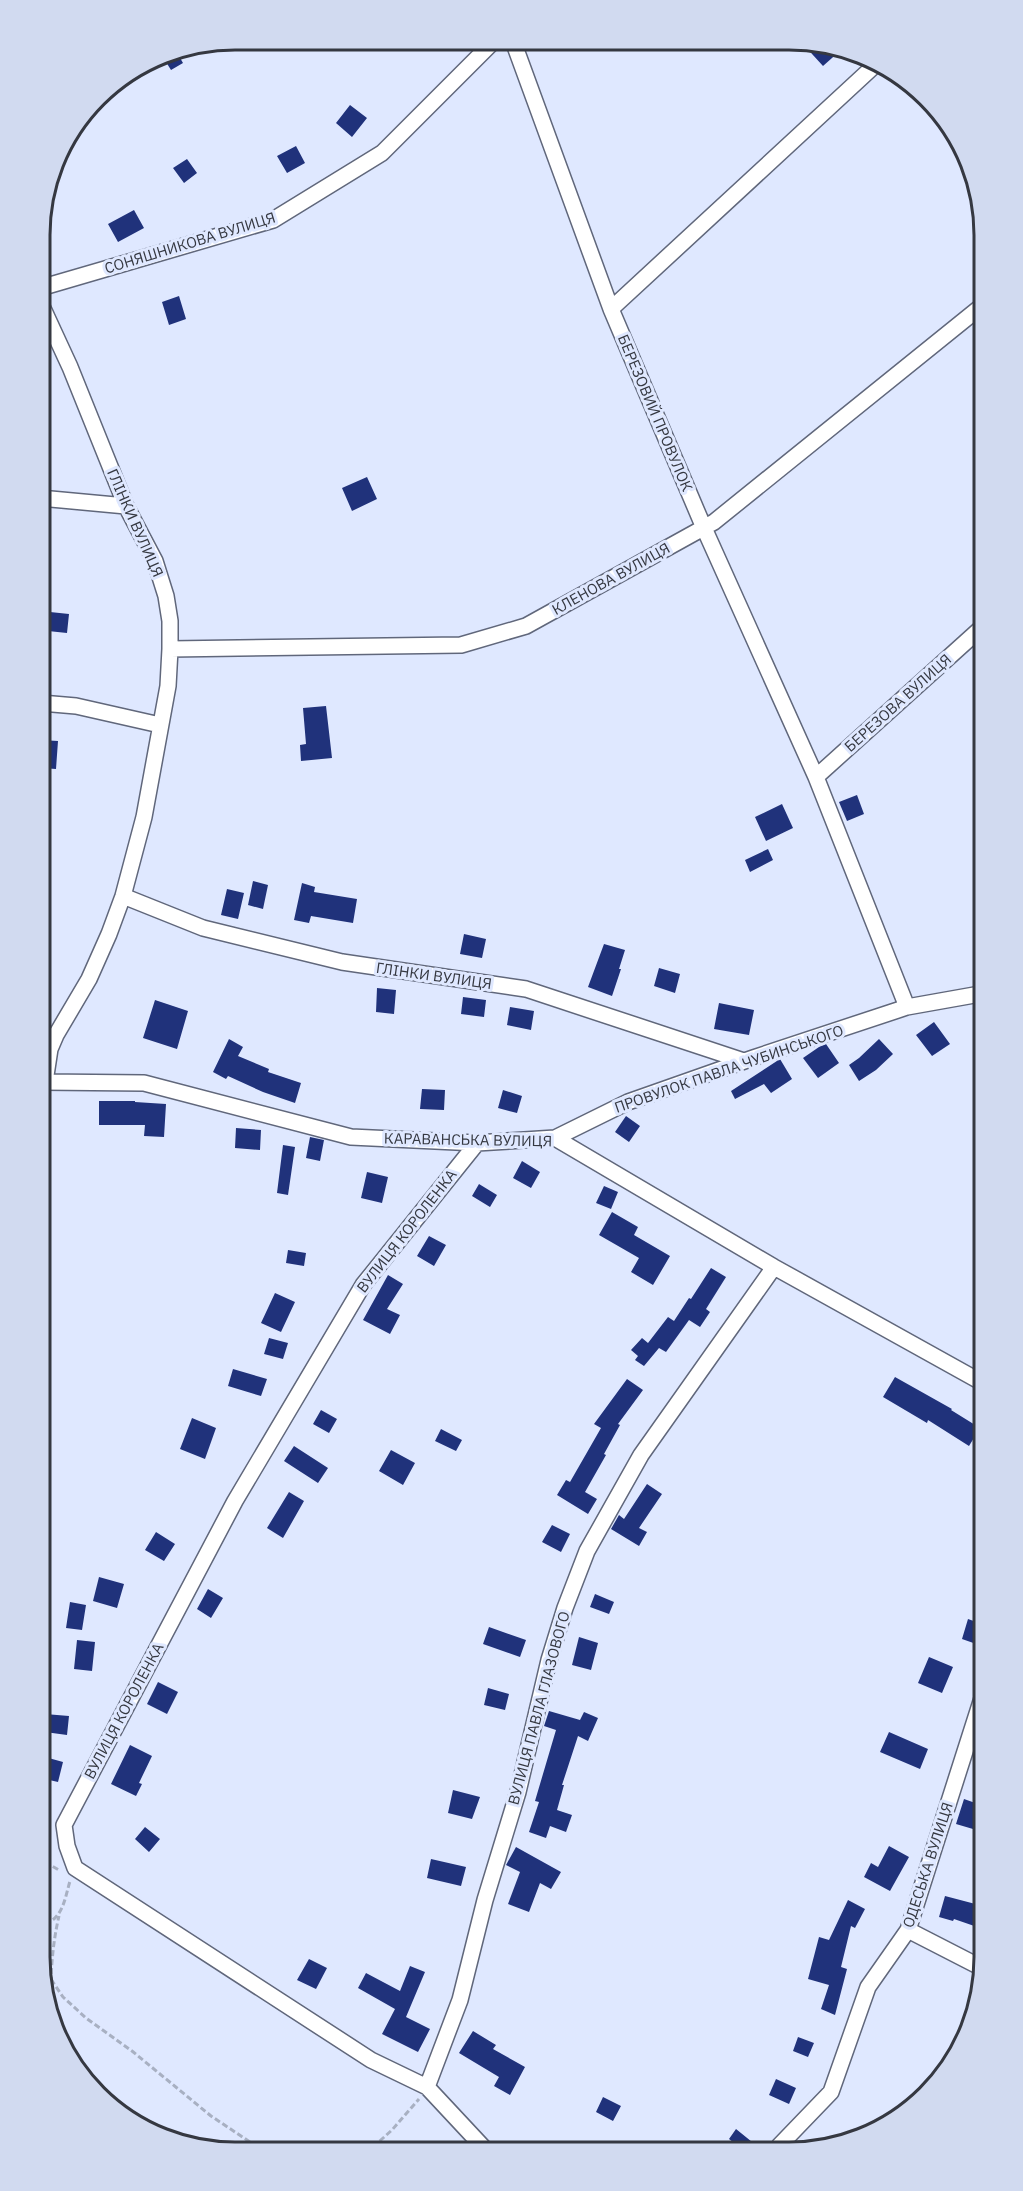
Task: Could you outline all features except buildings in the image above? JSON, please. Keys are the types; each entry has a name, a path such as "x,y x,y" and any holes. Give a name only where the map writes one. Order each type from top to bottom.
{"street":[{"name":"СОНЯШНИКОВА ВУЛИЦЯ","path":"50,285 273,220 382,153 485,50"},
{"name":"БЕРЕЗОВИЙ ПРОВУЛОК","path":"516,50 611,309 704,528 816,777"},
{"path":"611,309 870,69"},
{"name":"КЛЕНОВА ВУЛИЦЯ","path":"170,650 460,645 526,626 714,522 974,312"},
{"name":"ГЛІНКИ ВУЛИЦЯ","path":"50,324 126,506 158,570 167,604 170,650 168,686 144,817 123,896 89,979 56,1035 50,1052"},
{"path":"50,499 126,506"},
{"name":"БЕРЕЗОВА ВУЛИЦЯ","path":"816,777 974,635"},
{"path":"50,704 76,706 160,724"},
{"path":"816,777 907,1007"},
{"name":"ГЛІНКИ ВУЛИЦЯ","path":"123,896 203,928 342,962 526,989 744,1061"},
{"name":"ПРОВУЛОК ПАВЛА ЧУБИНСЬКОГО","path":"555,1138 628,1102 744,1061 907,1007 974,995"},
{"name":"КАРАВАНСЬКА ВУЛИЦЯ","path":"50,1082 144,1083 351,1137 477,1143 555,1138 774,1267 973,1378"},
{"name":"ВУЛИЦЯ КОРОЛЕНКА","path":"75,1868 67,1846 64,1825 236,1501 363,1285 477,1143"},
{"name":"ВУЛИЦЯ ПАВЛА ГЛАЗОВОГО","path":"427,2087 460,2000 485,1900 518,1792 549,1660 565,1608 587,1551 641,1455 774,1267"},
{"name":"ОДЕСЬКА ВУЛИЦЯ","path":"783,2142 831,2092 868,1987 908,1930 973,1726"},
{"path":"75,1868 371,2060 427,2087 478,2142"},
{"path":"908,1930 973,1963"}],"path":[{"path":"50,1974 54,1936 75,1868"},
{"path":"49,1923 59,1916"},
{"path":"51,1979 63,1997 86,2018 132,2051 211,2116 250,2142"},
{"path":"379,2142 392,2130 427,2087"}]}
